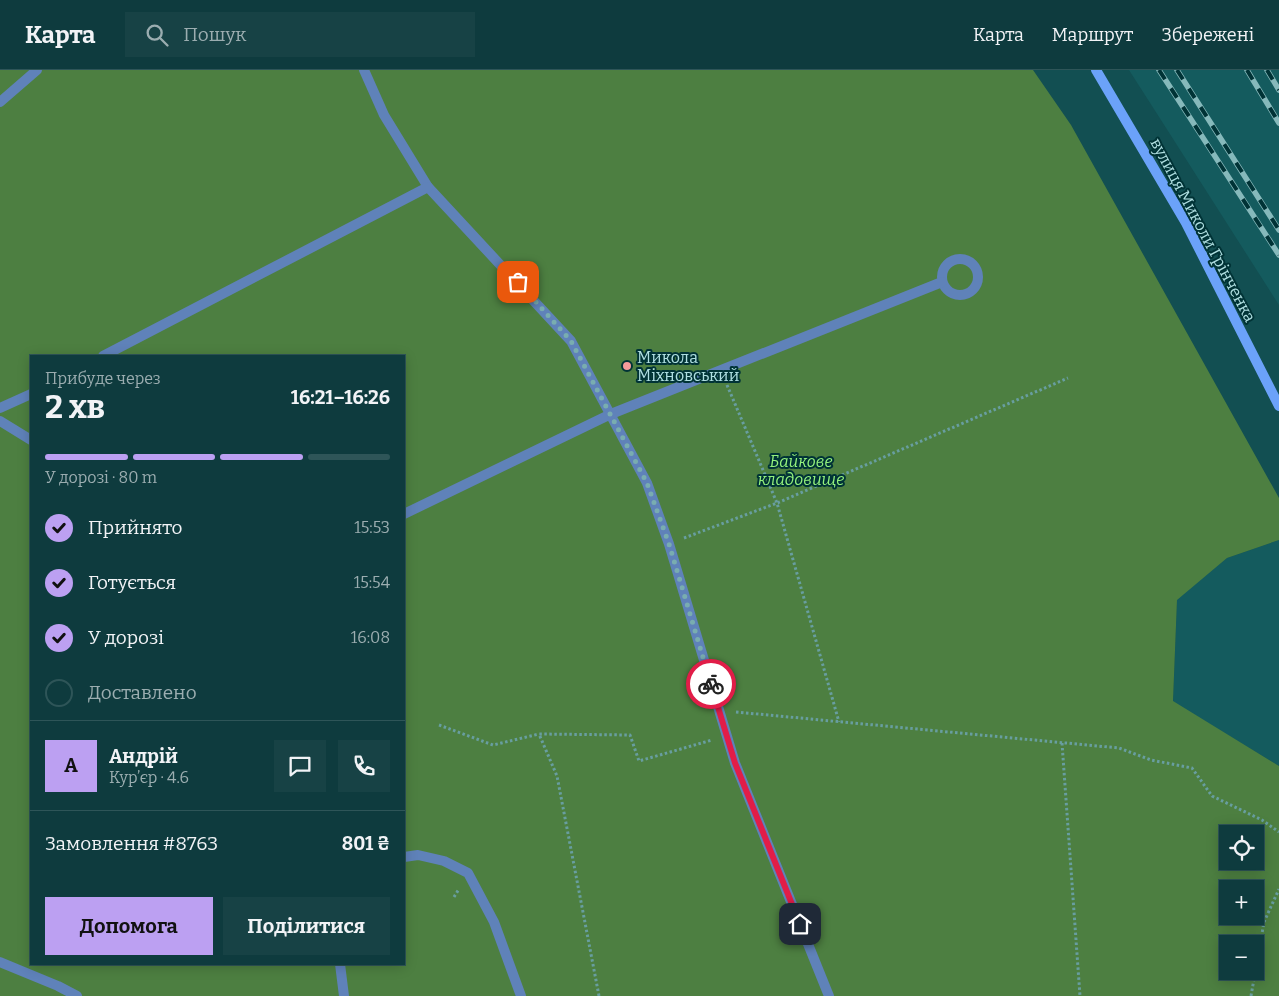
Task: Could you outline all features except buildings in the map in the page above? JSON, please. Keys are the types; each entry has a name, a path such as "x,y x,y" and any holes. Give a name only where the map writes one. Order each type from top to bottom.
{"main road":[{"name":"вулиця Миколи Грінченка","path":"1096,70 1186,223 1279,406"}],"lane":[{"path":"0,102 38,70"},
{"path":"364,70 384,115 428,187 571,341 612,414 647,483 669,544 735,763 828,996"},
{"path":"105,355 428,187"},
{"path":"405,514 612,414 942,282"},
{"path":"0,408 30,394"},
{"path":"0,421 30,439"},
{"path":"405,857 418,855 444,861 468,873 494,922 521,996"},
{"path":"0,962 77,996"},
{"path":"340,965 344,996"}],"path":[{"path":"720,370 777,503 839,722"},
{"path":"669,544 777,503 1068,378"},
{"path":"719,711 1120,748 1151,760 1192,768 1212,796 1262,820 1279,832"},
{"path":"439,725 493,745 539,734 630,735 639,761 727,736"},
{"path":"539,734 557,776 598,996"},
{"path":"1062,743 1080,996"},
{"path":"1251,996 1264,922 1279,889"}],"shaded area":[{"path":"1129,70 1279,70 1279,305 1161,120"},
{"path":"1279,540 1279,766 1173,702 1177,599 1227,558"}],"green space":[{"name":"Байкове кладовище","path":"0,70 1033,70 1071,125 1279,498 1279,540 1227,558 1177,600 1173,701 1279,766 1279,996 0,996"}],"railway":[{"path":"1159,70 1279,255"},
{"path":"1177,70 1279,230"},
{"path":"1247,70 1279,123"},
{"path":"1267,70 1279,90"}],"way so far":[{"path":"518,282 571,341 612,414 647,483 669,544 711,684"}],"place":[{"name":"Микола Міхновський","path":"627,366"}],"route":[{"path":"711,684 735,763 800,924"}]}
